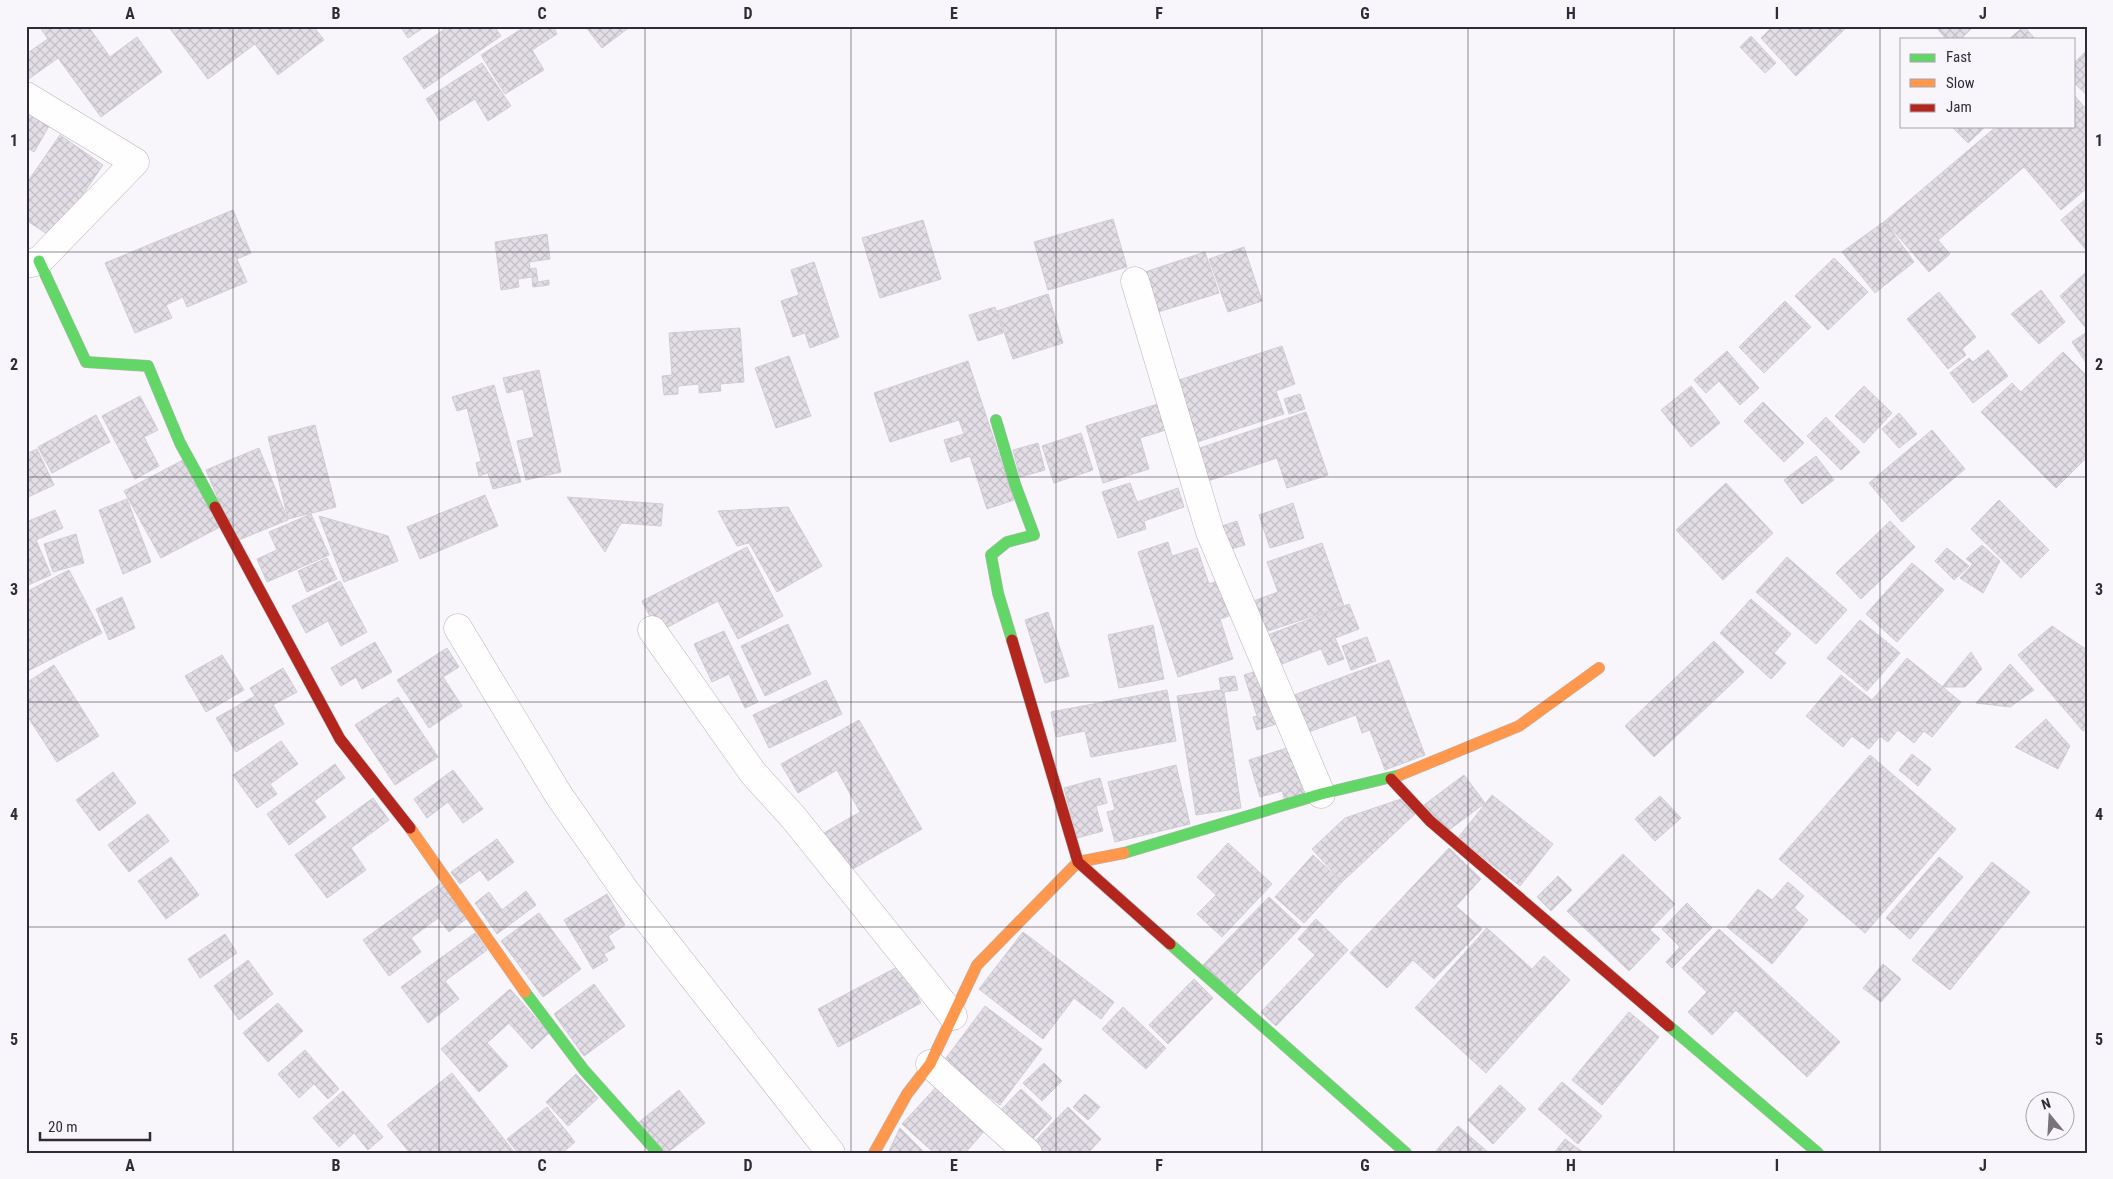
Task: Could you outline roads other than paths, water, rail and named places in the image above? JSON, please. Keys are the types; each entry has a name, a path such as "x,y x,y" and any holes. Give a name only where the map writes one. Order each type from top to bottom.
{"street":[{"path":"26,96 135,162 33,262 86,362 148,366 180,443 340,739 423,845 506,967 584,1070 658,1153"},
{"path":"1136,281 1210,532 1321,794"},
{"path":"996,420 1015,484 1034,535 1007,542 991,555 998,593 1078,862 1330,1088 1406,1153"},
{"path":"458,628 558,794 626,892 831,1153"},
{"path":"652,630 754,773 793,817 953,1016"},
{"path":"874,1153 907,1094 930,1064 977,965 1078,862 1127,853 1321,794 1391,779 1519,726 1599,668"},
{"path":"1391,779 1430,821 1569,942 1818,1153"},
{"path":"930,1064 1028,1153"}]}
